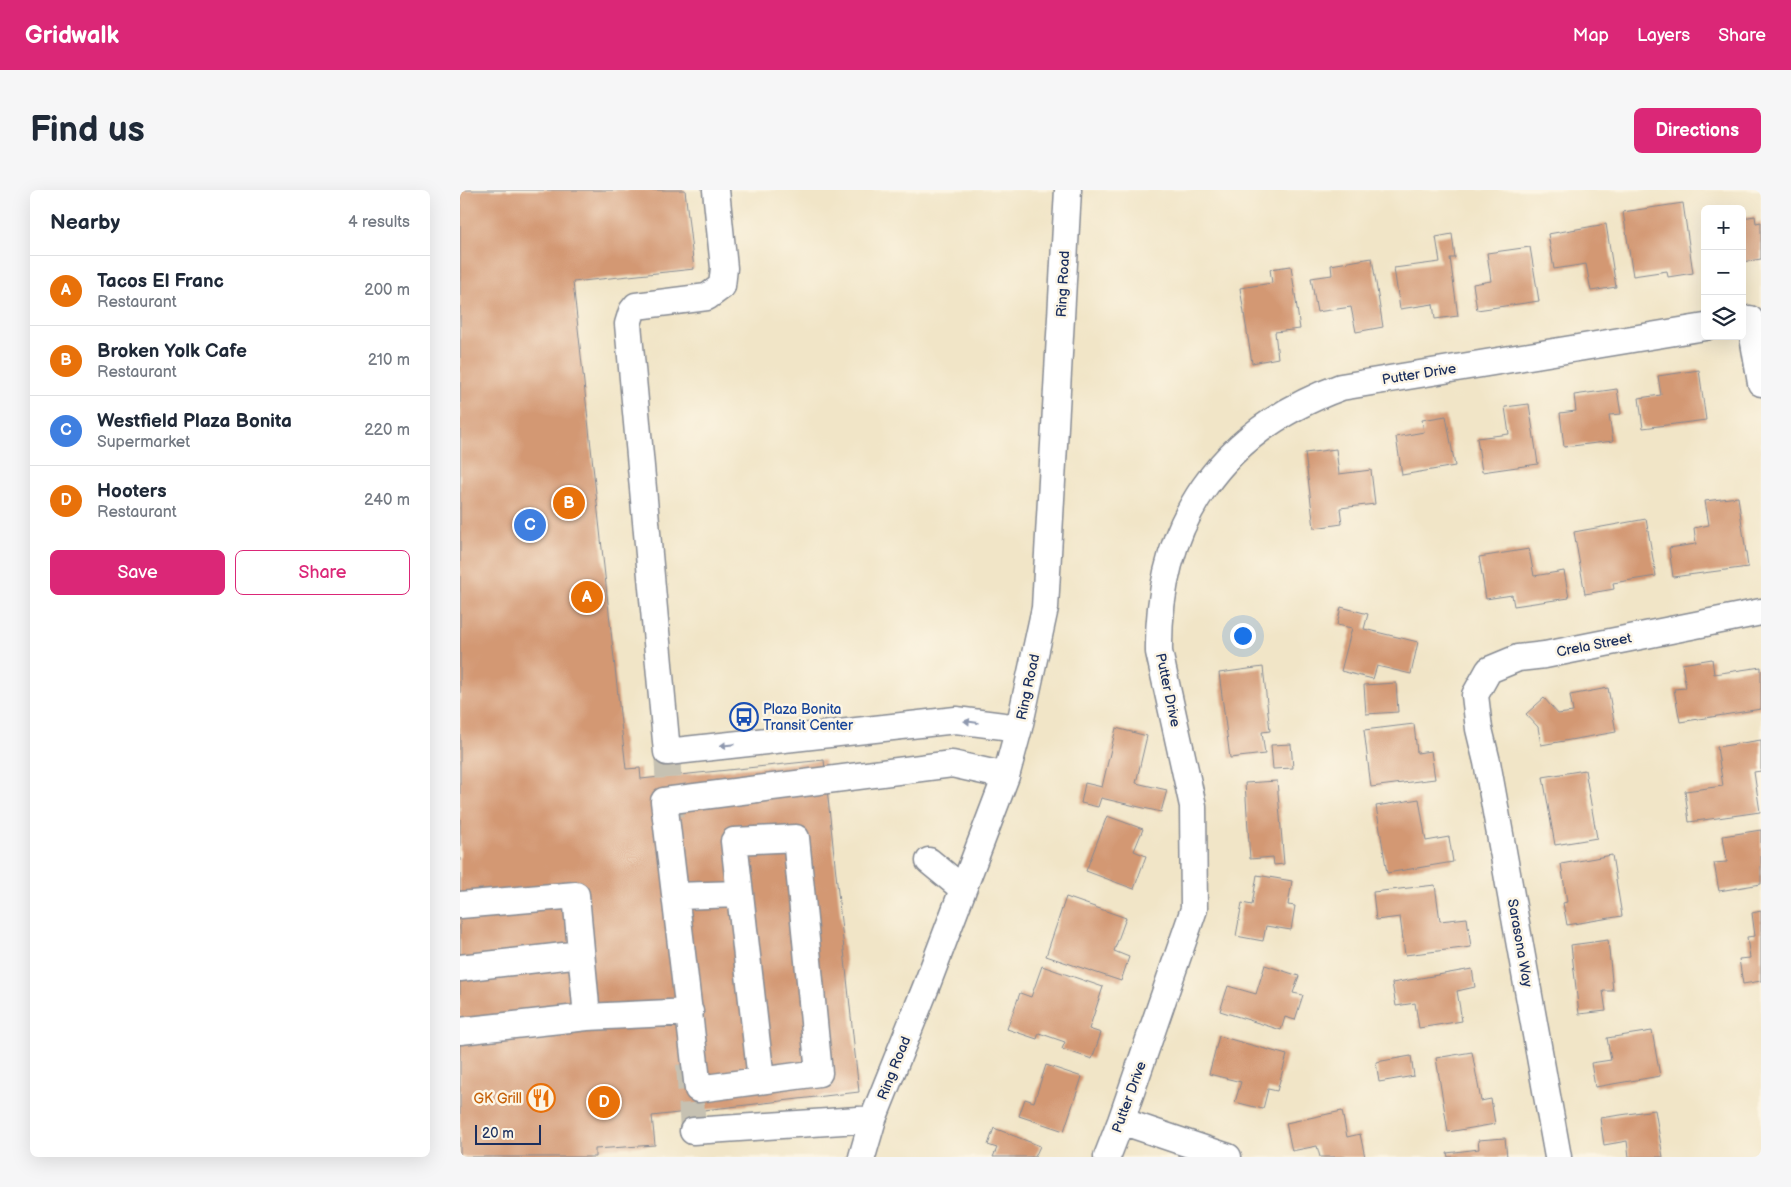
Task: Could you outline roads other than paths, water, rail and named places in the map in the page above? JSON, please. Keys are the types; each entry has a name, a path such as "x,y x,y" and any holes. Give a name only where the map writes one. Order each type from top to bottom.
{"street":[{"path":"716,190 724,268 722,286 707,297 636,306 632,311 628,324 666,752 956,720 1019,728"},
{"name":"Ring Road","path":"862,1157 873,1119 1006,776 1019,728 1045,608 1068,190"},
{"path":"1751,319 1761,383"},
{"name":"Putter Drive","path":"1107,1157 1121,1122 1194,909 1193,806 1159,652 1158,628 1164,580 1170,556 1191,508 1206,484 1244,442 1266,424 1315,396 1341,387 1701,328"},
{"name":"Crela Street","path":"1479,729 1475,695 1488,670 1518,658 1545,655 1761,612"},
{"name":"Sarasona Way","path":"1479,729 1487,762 1558,1157"},
{"path":"761,1080 734,841 796,838 819,1073 698,1088 664,801 952,764 1006,776"},
{"path":"929,862 963,889"},
{"path":"676,896 740,894"},
{"path":"460,905 576,895 587,1017"},
{"path":"460,968 581,954"},
{"path":"460,1031 587,1017 690,1012"},
{"path":"693,1131 873,1119"},
{"path":"1121,1122 1228,1157"}],"tunnel":[{"path":"667,752 671,823"},
{"path":"689,1064 693,1131"}],"place":[{"name":"Broken Yolk Cafe","path":"569,503"},
{"name":"Westfield Plaza Bonita","path":"530,525"},
{"name":"Tacos El Franc","path":"587,597"},
{"name":"Plaza Bonita Transit Center","path":"744,717"},
{"name":"GK Grill","path":"541,1098"},
{"name":"Hooters","path":"604,1102"}]}
